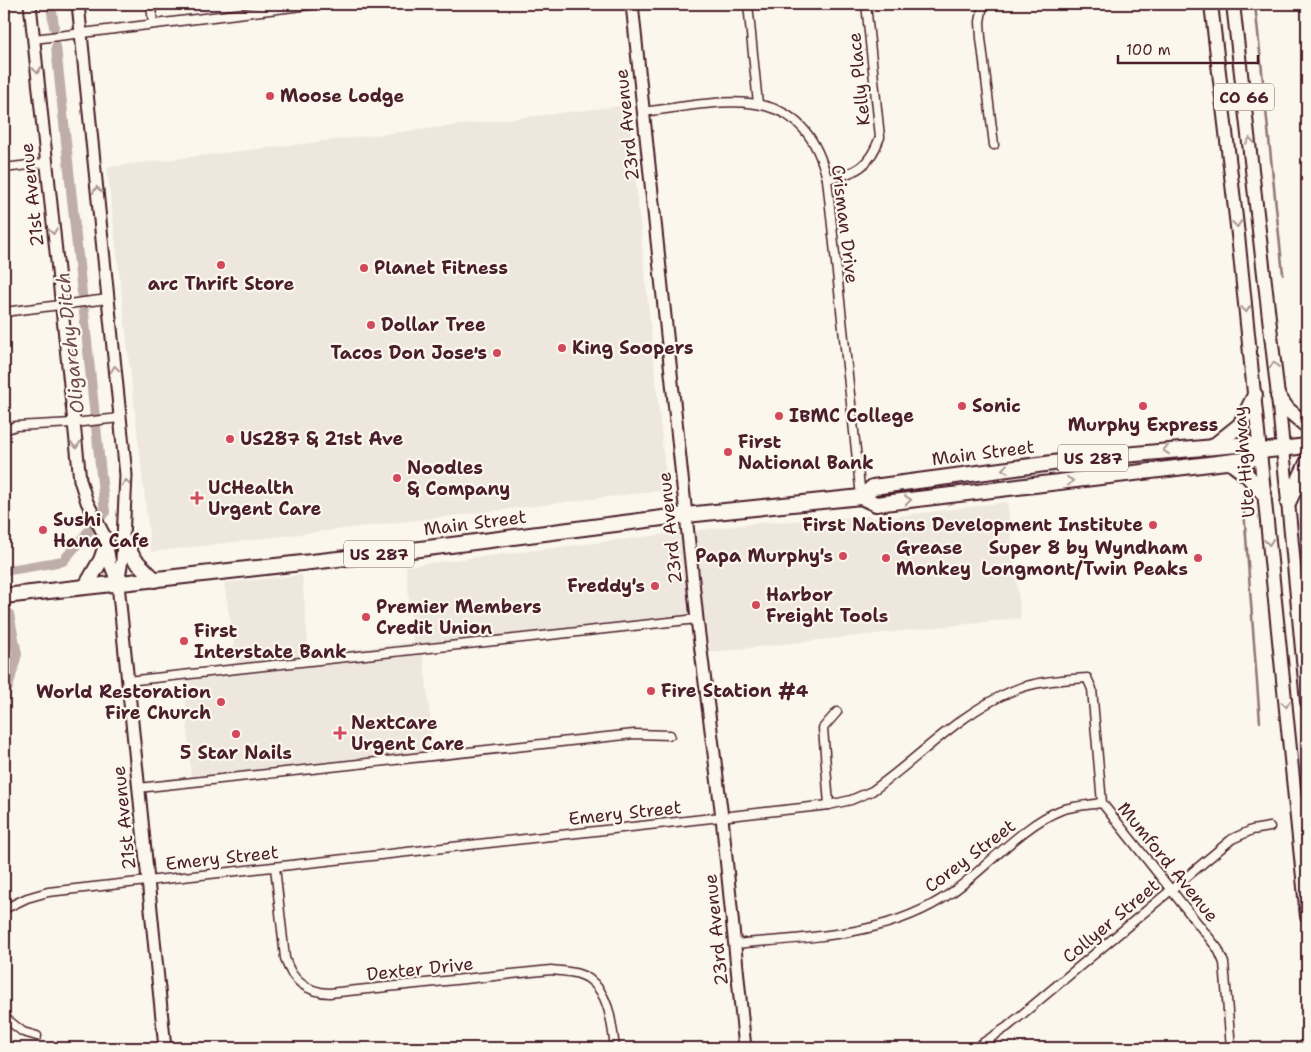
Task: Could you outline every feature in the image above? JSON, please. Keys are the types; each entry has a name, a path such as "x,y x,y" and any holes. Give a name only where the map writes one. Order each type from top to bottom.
{"highway":[{"path":"1215,446 1240,425 1255,395"},
{"path":"1278,396 1287,409 1307,426"},
{"name":"Main Street","path":"861,497 873,486 1090,458 1249,444 1260,451"},
{"name":"Main Street","path":"4,596 356,557 686,515 861,497 876,504 1230,462 1251,459 1260,451 1307,446"},
{"path":"1230,462 1247,475 1264,494"},
{"path":"1288,503 1307,464"},
{"path":"123,540 134,559 155,580"},
{"path":"86,586 101,560 107,543"}],"main road":[{"name":"Ute Highway","path":"1211,4 1255,395 1307,917"},
{"name":"CO 66","path":"1233,4 1278,396 1307,702"}],"street":[{"name":"21st Avenue","path":"30,4 80,480 107,543 110,564 118,584"},
{"name":"21st Avenue","path":"78,4 126,475 123,540 118,584 164,1048"},
{"path":"151,4 154,24"},
{"path":"34,38 318,4"},
{"name":"23rd Avenue","path":"632,4 697,619 722,817 745,1048"},
{"path":"748,4 758,104"},
{"name":"Kelly Place","path":"826,179 842,176 866,165 875,152 880,137 866,4"},
{"path":"983,4 980,22 981,38 994,145"},
{"name":"Crisman Drive","path":"642,112 736,101 758,104 788,116 805,129 822,158 826,179 861,497"},
{"path":"4,168 46,163"},
{"path":"4,312 108,299"},
{"path":"4,430 16,426 120,418"},
{"path":"127,681 697,619"},
{"name":"Mumford Avenue","path":"1070,679 1087,678 1092,689 1102,803 1212,940 1224,963 1231,1048"},
{"name":"Emery Street","path":"4,909 27,898 48,892 829,805 851,800 872,791 986,704 1011,691 1032,684 1070,679"},
{"path":"829,805 823,728 837,712"},
{"path":"138,788 634,734 670,735"},
{"name":"Corey Street","path":"735,944 846,934 875,927 910,915 951,893 1041,820 1065,809 1102,803"},
{"name":"Collyer Street","path":"975,1048 1007,1027 1232,839 1252,830 1270,827"},
{"name":"Dexter Drive","path":"275,867 287,963 295,979 304,986 320,992 330,993 551,970 569,972 590,979 600,993 611,1018 615,1048"},
{"path":"4,1017 23,1032 38,1036"}],"shaded area":[{"path":"628,105 667,490 151,552 107,167"},
{"path":"1007,502 1021,618 710,652 706,624 423,654 434,751 191,779 184,679 239,674 224,583 302,575 309,655 413,642 406,566 758,523 869,516 877,519"}],"waterway":[{"name":"Oligarchy Ditch","path":"51,4 54,27"},
{"path":"1255,4 1283,274"},
{"name":"Oligarchy Ditch","path":"4,571 63,561 105,512 56,47"},
{"path":"1243,497 1260,722"},
{"name":"Oligarchy Ditch","path":"4,702 17,654 9,614"}],"place":[{"name":"Moose Lodge","path":"270,96"},
{"name":"arc Thrift Store","path":"221,265"},
{"name":"Planet Fitness","path":"364,268"},
{"name":"Dollar Tree","path":"371,325"},
{"name":"King Soopers","path":"562,348"},
{"name":"Tacos Don Jose's","path":"497,353"},
{"name":"Sonic","path":"962,406"},
{"name":"Murphy Express","path":"1143,406"},
{"name":"IBMC College","path":"779,416"},
{"name":"US287 & 21st Ave","path":"230,439"},
{"name":"First National Bank","path":"728,452"},
{"name":"Noodles & Company","path":"397,478"},
{"name":"UCHealth Urgent Care","path":"197,498"},
{"name":"First Nations Development Institute","path":"1153,525"},
{"name":"Sushi Hana Cafe","path":"43,530"},
{"name":"Papa Murphy's","path":"843,556"},
{"name":"Grease Monkey","path":"886,558"},
{"name":"Super 8 by Wyndham Longmont/Twin Peaks","path":"1198,558"},
{"name":"Freddy's","path":"655,586"},
{"name":"Harbor Freight Tools","path":"756,605"},
{"name":"Premier Members Credit Union","path":"366,617"},
{"name":"First Interstate Bank","path":"184,641"},
{"name":"Fire Station #4","path":"651,691"},
{"name":"World Restoration Fire Church","path":"221,702"},
{"name":"NextCare Urgent Care","path":"340,733"},
{"name":"5 Star Nails","path":"236,734"}]}
